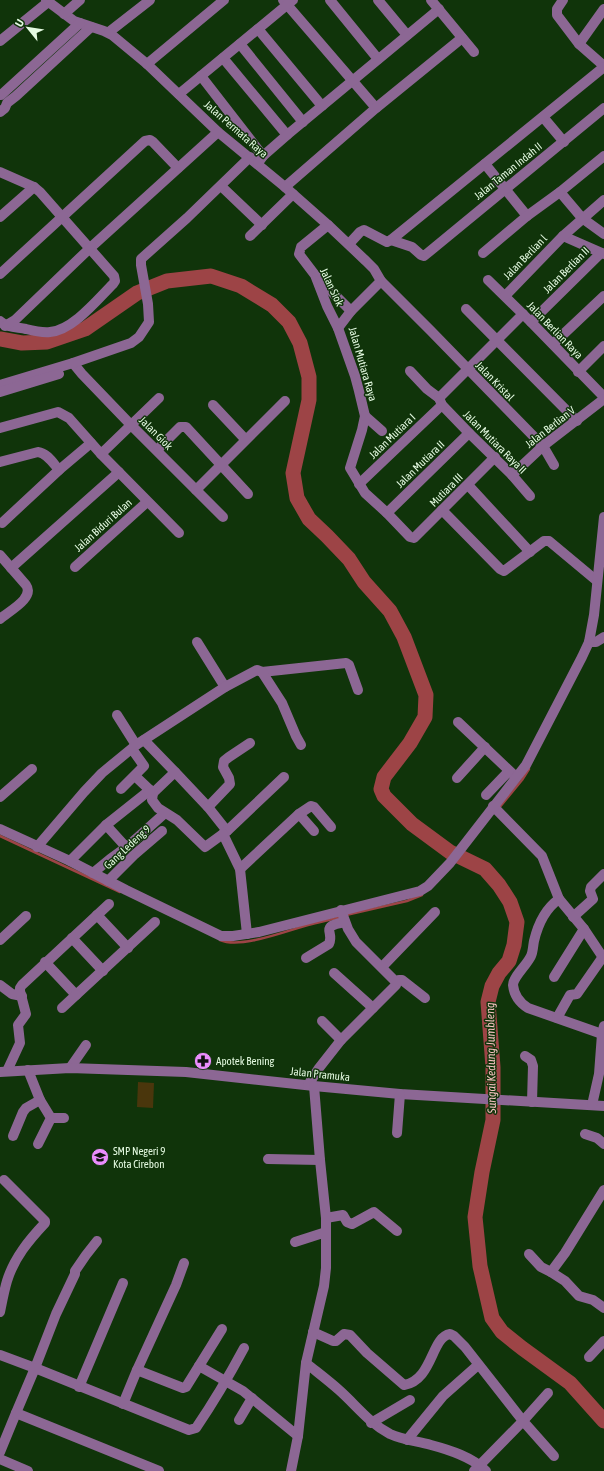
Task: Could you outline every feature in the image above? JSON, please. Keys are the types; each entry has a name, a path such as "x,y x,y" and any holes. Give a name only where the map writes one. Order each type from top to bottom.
{"street":[{"path":"64,14 80,0"},
{"path":"0,41 47,1 64,14 80,23 109,32 150,0"},
{"path":"147,64 224,0"},
{"path":"330,0 378,59"},
{"path":"378,0 407,35"},
{"path":"432,0 474,52"},
{"path":"349,244 360,232 364,230 387,242 391,240 604,66 579,44 557,15 557,9 563,0"},
{"path":"179,94 224,58 288,2 376,108"},
{"path":"0,392 17,384 75,366 88,358 131,343 139,337 149,322 148,304 140,261 142,258 221,186 287,135 439,9"},
{"path":"579,44 604,10"},
{"path":"3,97 80,23"},
{"path":"3,97 16,96 91,27"},
{"path":"258,29 322,106"},
{"name":"Jalan Permata Raya","path":"109,32 147,64 218,132 257,159 349,244 374,269 381,281"},
{"path":"250,236 262,225 289,190 376,108 462,38"},
{"path":"240,44 303,122"},
{"path":"224,58 287,135"},
{"path":"201,76 257,159"},
{"path":"0,112 5,108 3,97"},
{"name":"Jalan Taman Indah II","path":"391,240 412,247 424,256 604,108"},
{"path":"543,117 564,142"},
{"path":"2,323 15,320 89,249 218,132"},
{"path":"0,274 144,141 150,140 153,142 178,168"},
{"path":"483,253 527,216 560,192 604,156"},
{"path":"485,164 527,216"},
{"path":"0,172 34,187 114,276 115,281 73,323 65,328 50,333 2,323"},
{"path":"221,186 262,225"},
{"path":"0,217 34,187"},
{"path":"560,192 582,218 604,234"},
{"name":"Jalan Berlian l","path":"505,296 563,236 604,200"},
{"name":"Jalan Siok","path":"328,225 299,249 299,254 315,276 338,328"},
{"path":"563,236 602,253"},
{"name":"Jalan Berlian II","path":"531,322 602,253"},
{"path":"315,276 351,311"},
{"name":"Jalan Berlian Raya","path":"488,280 553,344 604,398"},
{"name":"Jalan Mutiara Raya","path":"381,281 351,311 338,328 355,376 365,416 350,468 365,493 412,538"},
{"name":"Jalan Kristal","path":"381,281 543,446 554,465"},
{"path":"553,344 604,296"},
{"path":"466,309 577,421"},
{"name":"Jalan Mutiara I","path":"360,484 440,402 467,369 523,314"},
{"path":"578,372 604,346"},
{"name":"Jalan Giok","path":"75,366 131,425 223,517"},
{"path":"410,371 440,402"},
{"path":"0,385 17,384"},
{"path":"101,454 159,398"},
{"name":"Jalan Berlian V","path":"512,475 543,446 577,421 604,398"},
{"path":"196,490 245,439 285,401"},
{"name":"Jalan Mutiara Raya II","path":"440,402 469,433 495,457 530,496"},
{"path":"213,406 245,439"},
{"path":"0,428 58,412 69,418 101,454 179,534"},
{"path":"365,416 382,431"},
{"path":"157,450 180,426 184,427 248,494"},
{"name":"Jalan Mutiara II","path":"387,513 469,433"},
{"path":"2,523 59,470 91,443"},
{"path":"0,462 41,452 45,454 59,470"},
{"name":"Mutiara III","path":"412,538 416,537 495,457"},
{"path":"11,568 119,472"},
{"path":"468,485 530,552"},
{"name":"Jalan Biduri Bulan","path":"75,567 148,502"},
{"path":"442,510 500,569 504,571 544,541 551,542 597,581"},
{"path":"486,795 526,765 589,642 604,517"},
{"path":"0,555 26,585 29,592 24,600 0,619"},
{"path":"589,642 596,642 604,638"},
{"path":"197,642 225,687"},
{"path":"37,847 98,778 137,745 225,687 258,670 262,672 346,663 349,665 358,690"},
{"path":"262,672 282,703 301,745"},
{"path":"117,715 137,745 144,766 121,789"},
{"path":"458,722 513,774"},
{"path":"208,807 230,784 229,778 224,769 224,761 250,743"},
{"path":"137,745 175,772 208,807 225,832 240,869 247,934"},
{"path":"457,778 485,747"},
{"path":"0,797 32,769"},
{"path":"70,861 106,825 175,772"},
{"path":"0,829 70,861 93,874 217,934 228,936 247,934 343,916 420,891 428,886 450,863 495,809 513,774"},
{"path":"135,776 151,791 153,802 158,808 177,820 205,847 225,832 284,777"},
{"path":"240,869 299,814 313,807 331,827"},
{"path":"495,809 542,856 559,899 584,929 603,958 577,994 570,995 557,1018"},
{"path":"93,874 107,860 126,847 165,813"},
{"path":"299,814 314,831"},
{"path":"106,825 126,847"},
{"name":"Gang Ledeng 9","path":"108,881 134,855 162,831"},
{"path":"573,917 593,899 590,891 591,887 604,874"},
{"path":"559,899 542,917 531,955 515,978 513,986 517,996 523,1004 557,1018 603,1030 600,1067 592,1105"},
{"path":"4,1071 20,1043 18,1025 26,1014 20,988 45,962 109,904"},
{"path":"382,967 435,912"},
{"path":"97,915 128,948"},
{"path":"0,940 26,916"},
{"path":"306,958 329,944 329,928 336,924 343,916"},
{"path":"343,916 348,929 356,942 396,983"},
{"path":"62,1008 155,922"},
{"path":"554,977 584,929"},
{"path":"72,938 103,971"},
{"path":"45,962 76,995"},
{"path":"334,973 373,1008"},
{"path":"291,1471 298,1436 306,1363 326,1275 326,1218 311,1086 319,1068 341,1040 395,987 399,980 402,980 425,998"},
{"path":"0,985 12,994 22,996"},
{"path":"322,1021 341,1040"},
{"path":"70,1068 86,1045"},
{"path":"526,1056 531,1060 534,1066 532,1102"},
{"name":"Jalan Pramuka","path":"4,1071 70,1068 186,1072 400,1094 604,1106"},
{"path":"28,1070 40,1100 51,1118"},
{"path":"397,1132 400,1094"},
{"path":"13,1136 26,1108 40,1100"},
{"path":"51,1118 64,1118"},
{"path":"38,1144 51,1118"},
{"path":"585,1134 597,1138 604,1144"},
{"path":"268,1158 320,1160"},
{"path":"0,1312 7,1279 15,1262 27,1243 45,1223 45,1221 4,1180"},
{"path":"551,1272 565,1253 604,1190"},
{"path":"326,1218 343,1215 348,1222 352,1224 374,1212 397,1231"},
{"path":"295,1242 326,1232"},
{"path":"0,1452 56,1314 76,1271 97,1241"},
{"path":"529,1254 541,1267 564,1279 579,1296 593,1300 604,1308"},
{"path":"123,1404 176,1285 184,1262"},
{"path":"78,1387 123,1283"},
{"path":"138,1370 183,1388 186,1387 222,1329"},
{"path":"313,1332 333,1341 336,1341 344,1334 350,1334 367,1353 404,1385 410,1384 423,1373 440,1340 446,1335 451,1334 465,1347 523,1421 554,1456"},
{"path":"589,1357 604,1341"},
{"path":"0,1355 189,1430 196,1428 226,1382 244,1348"},
{"path":"306,1363 340,1390 371,1423 390,1434 407,1440 452,1451 480,1469 548,1393"},
{"path":"407,1440 443,1396 478,1365"},
{"path":"199,1366 243,1391 298,1436"},
{"path":"239,1420 252,1398"},
{"path":"371,1423 410,1400"},
{"path":"16,1412 159,1471"},
{"path":"0,1459 28,1471"}],"shaded area":[{"path":"138,1082 154,1083 153,1108 137,1107"}],"waterway":[{"name":"Sungai Kedung Jumbleng","path":"0,339 22,343 47,342 85,329 137,293 167,281 211,276 241,286 272,305 289,322 300,343 309,377 309,400 293,473 297,498 309,519 349,559 364,582 390,611 404,637 426,695 425,717 410,743 384,777 381,789 384,796 412,824 450,852 485,869 499,885 510,902 517,922 514,945 509,961 499,973 492,986 488,1002 493,1067 493,1120 482,1172 475,1217 480,1266 492,1318 502,1332 570,1383 604,1421"},
{"path":"499,808 529,769"},
{"path":"0,836 120,892"},
{"path":"346,915 407,901 422,895"},
{"path":"220,940 229,942 251,941 341,917"}],"place":[{"name":"Apotek Bening","path":"203,1061"},
{"name":"SMP Negeri 9 Kota Cirebon","path":"100,1157"}]}
